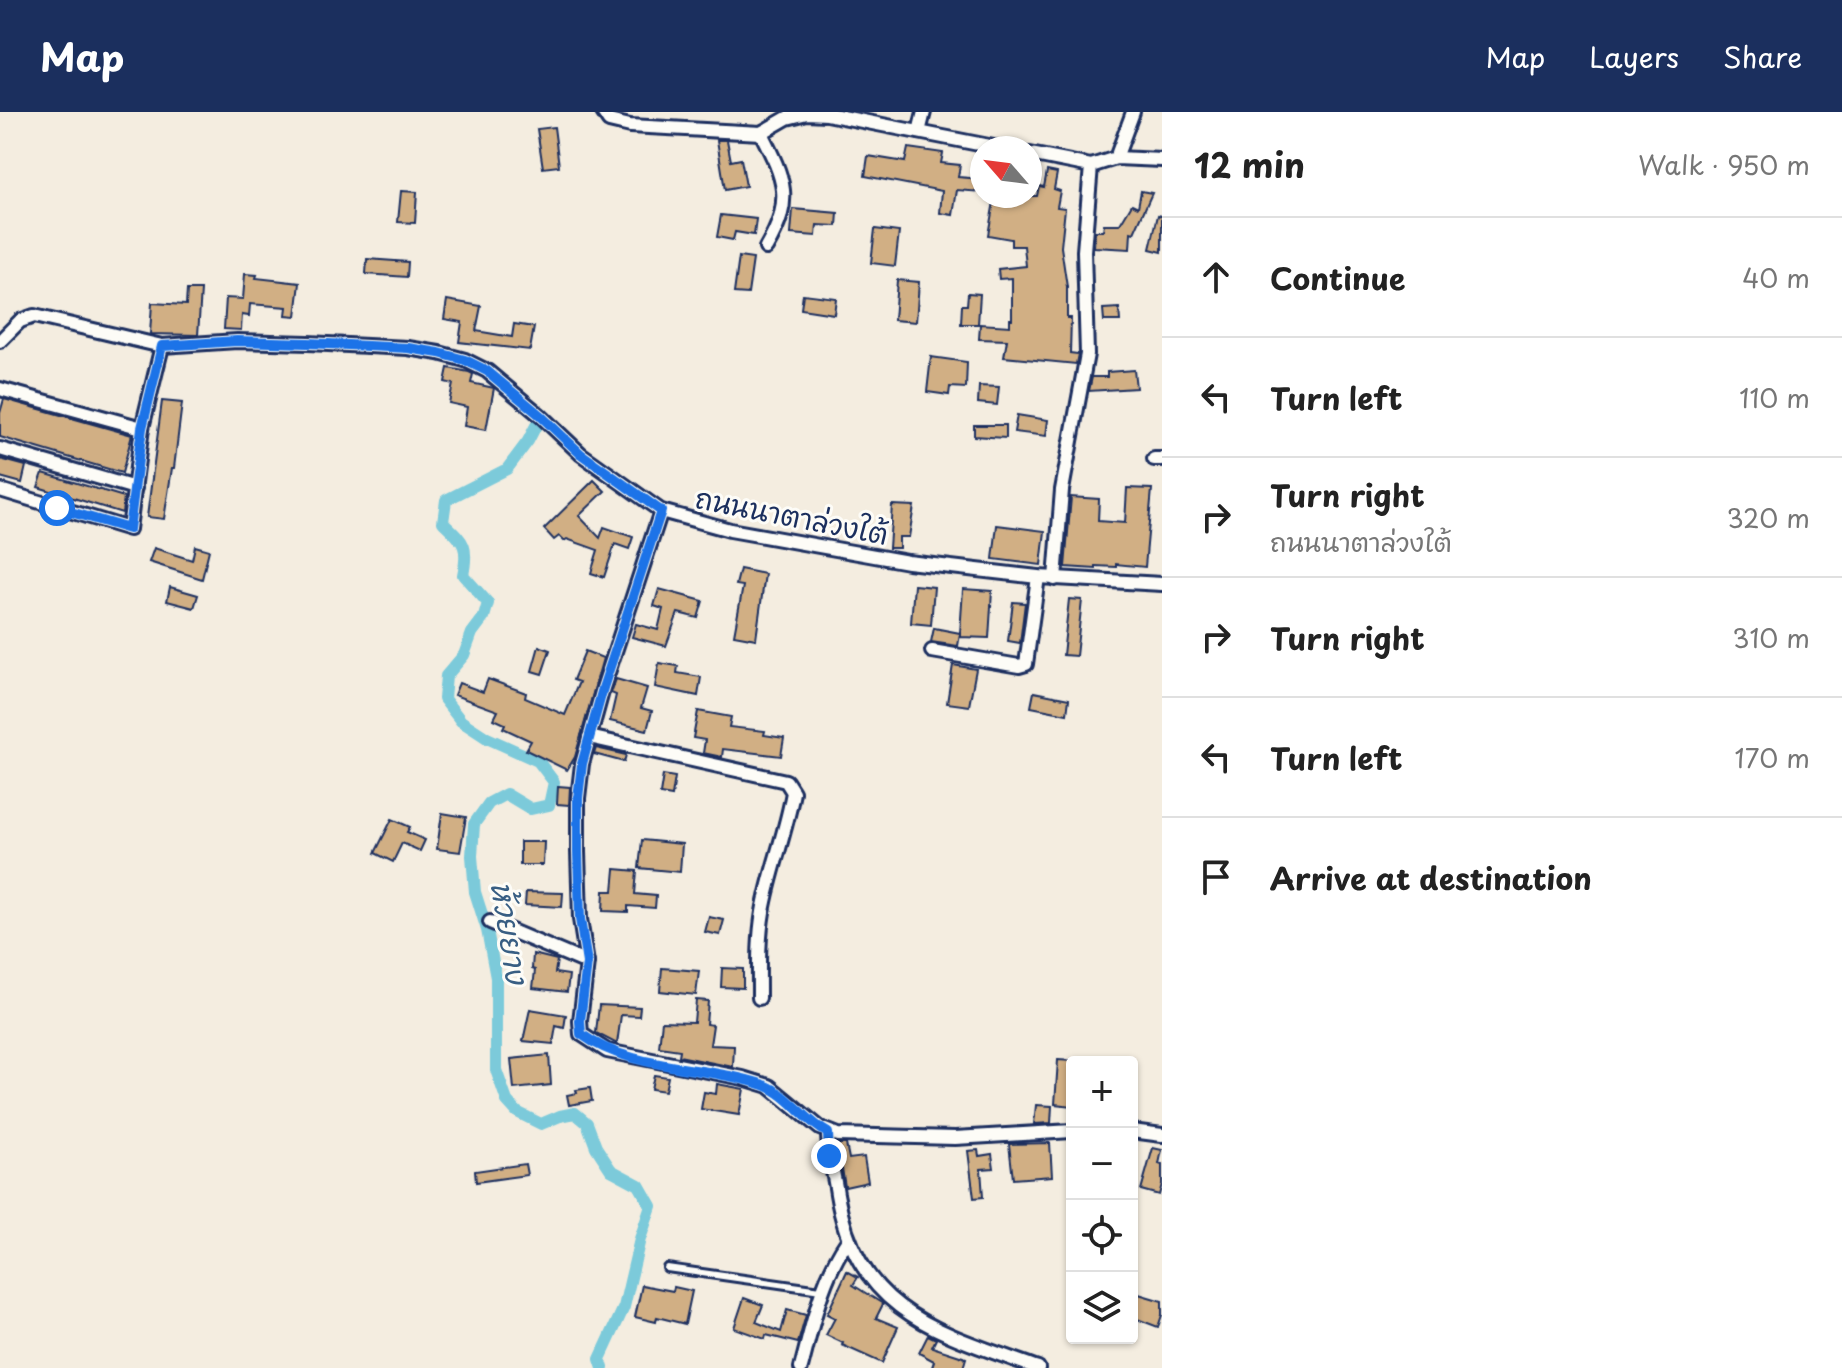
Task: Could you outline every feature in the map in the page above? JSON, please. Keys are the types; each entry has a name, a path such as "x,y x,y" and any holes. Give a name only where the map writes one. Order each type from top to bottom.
{"street":[{"path":"603,112 609,121 630,126 761,133 787,118 807,113 834,114 970,142"},
{"path":"919,132 924,112"},
{"path":"1116,158 1133,112"},
{"path":"761,133 781,178 785,204 779,226 766,248"},
{"path":"1042,156 1091,166 1116,158 1162,160"},
{"path":"1055,579 1062,490 1087,354 1084,251 1091,166"},
{"name":"ถนนนาตาล่วงใต้","path":"0,341 20,321 34,316 162,346 237,341 408,348 439,353 465,360 487,371 581,454 661,511 730,530 908,562 1055,579 1162,584"},
{"path":"0,490 129,529 142,428 162,346"},
{"path":"0,389 142,428"},
{"path":"0,449 135,488"},
{"path":"661,511 582,764 578,798 580,919 587,963 581,1034 607,1051 769,1086 828,1133 955,1138 1066,1131"},
{"path":"932,651 1019,666 1026,664 1038,577"},
{"path":"589,737 786,781 793,792 789,818 763,912 759,998"},
{"path":"490,922 587,963"},
{"path":"1138,1132 1162,1135"},
{"path":"828,1133 829,1156 848,1240 870,1277 900,1308 915,1318 972,1345 1038,1368"},
{"path":"801,1368 821,1290 831,1264 848,1240"}],"lane":[{"path":"667,1268 821,1290"}],"building":[{"path":"554,127 559,166 543,168 537,129"},
{"path":"717,140 727,140 731,161 741,159 746,186 725,190"},
{"path":"908,148 943,153 941,163 960,165 958,177 970,178 970,191 957,190 953,215 940,213 942,191 865,176 868,156 905,162"},
{"path":"1047,171 1057,173 1054,189 1060,191 1057,207 1065,208 1061,247 1067,287 1067,318 1071,318 1070,353 1078,354 1076,364 1004,357 1007,340 979,339 980,324 1010,326 1012,319 1012,278 999,279 998,269 1026,266 1024,246 1011,246 1011,239 988,235 993,208 1042,208"},
{"path":"401,191 417,192 415,223 398,222"},
{"path":"1141,191 1152,193 1134,233 1131,232 1130,249 1094,247 1095,231 1103,231 1104,224 1120,224 1132,204 1138,207"},
{"path":"793,209 838,213 837,226 817,225 816,236 791,234"},
{"path":"721,215 756,219 754,235 735,232 733,240 717,237"},
{"path":"1158,215 1162,216 1162,252 1150,249"},
{"path":"875,229 899,232 895,266 871,263"},
{"path":"739,257 753,259 748,294 734,293"},
{"path":"367,259 408,262 407,277 366,274"},
{"path":"245,274 300,283 296,316 286,315 287,307 250,304 249,316 242,315 241,330 224,329 226,298 243,299"},
{"path":"897,280 919,282 916,322 894,320"},
{"path":"187,290 201,290 198,335 150,334 152,303 186,305"},
{"path":"968,293 980,294 978,324 961,324 962,305 967,305"},
{"path":"803,294 836,298 834,314 801,309"},
{"path":"447,300 481,306 476,331 512,337 514,324 534,327 530,350 459,342 462,322 444,319"},
{"path":"1119,308 1120,321 1104,321 1103,309"},
{"path":"931,357 967,362 966,388 950,387 949,395 927,392"},
{"path":"448,368 469,372 473,374 471,383 494,388 486,430 464,426 467,407 449,403 453,384 445,382"},
{"path":"1134,370 1136,388 1089,391 1092,377 1107,377 1107,372"},
{"path":"979,386 999,387 997,405 978,403"},
{"path":"4,399 132,435 122,473 0,437 0,413"},
{"path":"162,401 182,403 164,519 147,517"},
{"path":"1017,415 1048,420 1046,436 1014,432"},
{"path":"974,425 1006,425 1006,438 974,436"},
{"path":"0,459 26,466 22,483 0,477"},
{"path":"43,473 124,497 122,513 38,487"},
{"path":"594,480 605,491 579,516 600,538 604,527 633,537 629,549 615,544 604,577 591,573 598,550 567,539 564,541 559,536 554,540 544,529"},
{"path":"1127,488 1152,489 1145,567 1116,564 1116,567 1096,566 1096,569 1065,567 1071,497 1099,499 1098,521 1125,523"},
{"path":"892,505 914,506 909,537 899,537 899,548 889,548"},
{"path":"997,525 1045,531 1041,565 993,559"},
{"path":"195,546 209,550 202,579 149,562 154,548 192,560"},
{"path":"740,569 765,574 756,639 734,635 743,586 736,585"},
{"path":"914,585 934,587 931,625 911,623"},
{"path":"170,587 198,595 194,608 167,601"},
{"path":"659,589 703,601 698,618 678,613 666,646 632,637 636,624 658,630 663,609 654,606"},
{"path":"963,589 992,591 989,638 960,637 960,634 958,646 931,642 934,628 960,633"},
{"path":"1069,599 1082,600 1076,656 1063,655"},
{"path":"1013,602 1025,603 1020,643 1008,641"},
{"path":"539,646 550,650 542,674 532,671"},
{"path":"585,651 603,658 575,757 567,770 526,750 531,741 503,728 505,724 494,719 498,711 454,695 459,683 483,692 488,679 526,693 525,698 565,715 579,682 573,680"},
{"path":"659,663 678,666 677,673 701,677 698,696 655,687"},
{"path":"953,665 976,669 969,706 947,703"},
{"path":"616,679 647,688 641,708 652,711 647,730 610,721 616,695 611,693"},
{"path":"1034,692 1069,699 1067,714 1031,707"},
{"path":"698,711 731,717 729,727 765,731 764,735 784,738 781,756 723,749 722,757 703,753 705,740 693,738"},
{"path":"596,748 626,755 624,762 594,754"},
{"path":"663,775 675,777 672,796 660,794"},
{"path":"558,786 570,787 569,805 557,804"},
{"path":"442,813 466,817 460,852 437,849"},
{"path":"392,819 410,827 407,832 425,840 420,851 402,843 393,862 375,853"},
{"path":"642,840 682,844 680,872 639,868"},
{"path":"520,842 544,842 543,865 520,865"},
{"path":"615,869 637,871 635,894 656,896 655,908 628,906 628,912 603,911 604,891 613,891"},
{"path":"526,892 563,893 562,907 525,905"},
{"path":"709,917 724,920 720,935 705,932"},
{"path":"533,954 557,960 555,973 569,975 567,992 533,988"},
{"path":"662,968 699,971 696,995 660,991"},
{"path":"722,968 743,969 743,988 721,987"},
{"path":"696,1000 708,1001 706,1024 713,1025 710,1045 734,1046 733,1067 679,1056 680,1050 659,1047 662,1021 694,1022"},
{"path":"599,1005 640,1007 639,1016 621,1015 617,1044 596,1033"},
{"path":"530,1009 566,1015 564,1028 556,1026 553,1044 523,1041"},
{"path":"549,1055 551,1085 514,1089 511,1059"},
{"path":"1058,1060 1066,1061 1066,1105 1055,1104"},
{"path":"654,1075 668,1077 665,1091 651,1089"},
{"path":"717,1084 744,1089 739,1115 701,1109 704,1092 716,1094"},
{"path":"590,1088 592,1101 569,1105 567,1095"},
{"path":"1036,1105 1052,1106 1051,1123 1034,1124"},
{"path":"1050,1143 1052,1176 1013,1179 1009,1144"},
{"path":"838,1144 846,1144 849,1159 864,1157 868,1182 845,1187"},
{"path":"1153,1148 1162,1150 1159,1195 1141,1190"},
{"path":"978,1150 979,1156 992,1154 994,1168 981,1169 983,1197 974,1198 968,1151"},
{"path":"525,1164 527,1175 476,1182 475,1171"},
{"path":"847,1271 858,1277 853,1285 883,1304 876,1318 898,1327 882,1363 826,1335 835,1318 827,1314"},
{"path":"642,1285 692,1291 685,1324 657,1317 656,1322 635,1317"},
{"path":"1138,1294 1162,1301 1158,1327 1138,1319"},
{"path":"744,1298 763,1305 756,1322 781,1332 787,1310 806,1315 798,1343 766,1335 765,1339 734,1328"},
{"path":"928,1335 936,1339 932,1347 966,1358 963,1368 932,1367 934,1361 919,1353"}],"waterway":[{"name":"ห้วยยาง","path":"541,416 528,441 507,469 446,500 443,522 456,534 465,550 463,575 488,603 464,655 446,676 444,699 461,721 487,738 538,761 554,782 549,805 531,809 506,794 489,803 474,824 472,856 475,892 487,930 496,978 496,1070 507,1101 517,1112 541,1124 575,1113 587,1123 596,1147 611,1170 639,1185 651,1206 624,1307 600,1359 603,1368"}],"route":[{"path":"57,508 129,529 142,428 162,346 237,341 408,348 465,360 487,371 581,454 661,511 603,688 582,764 578,798 578,852 580,919 587,963 581,1034 607,1051 769,1086 828,1133 829,1156"}]}
